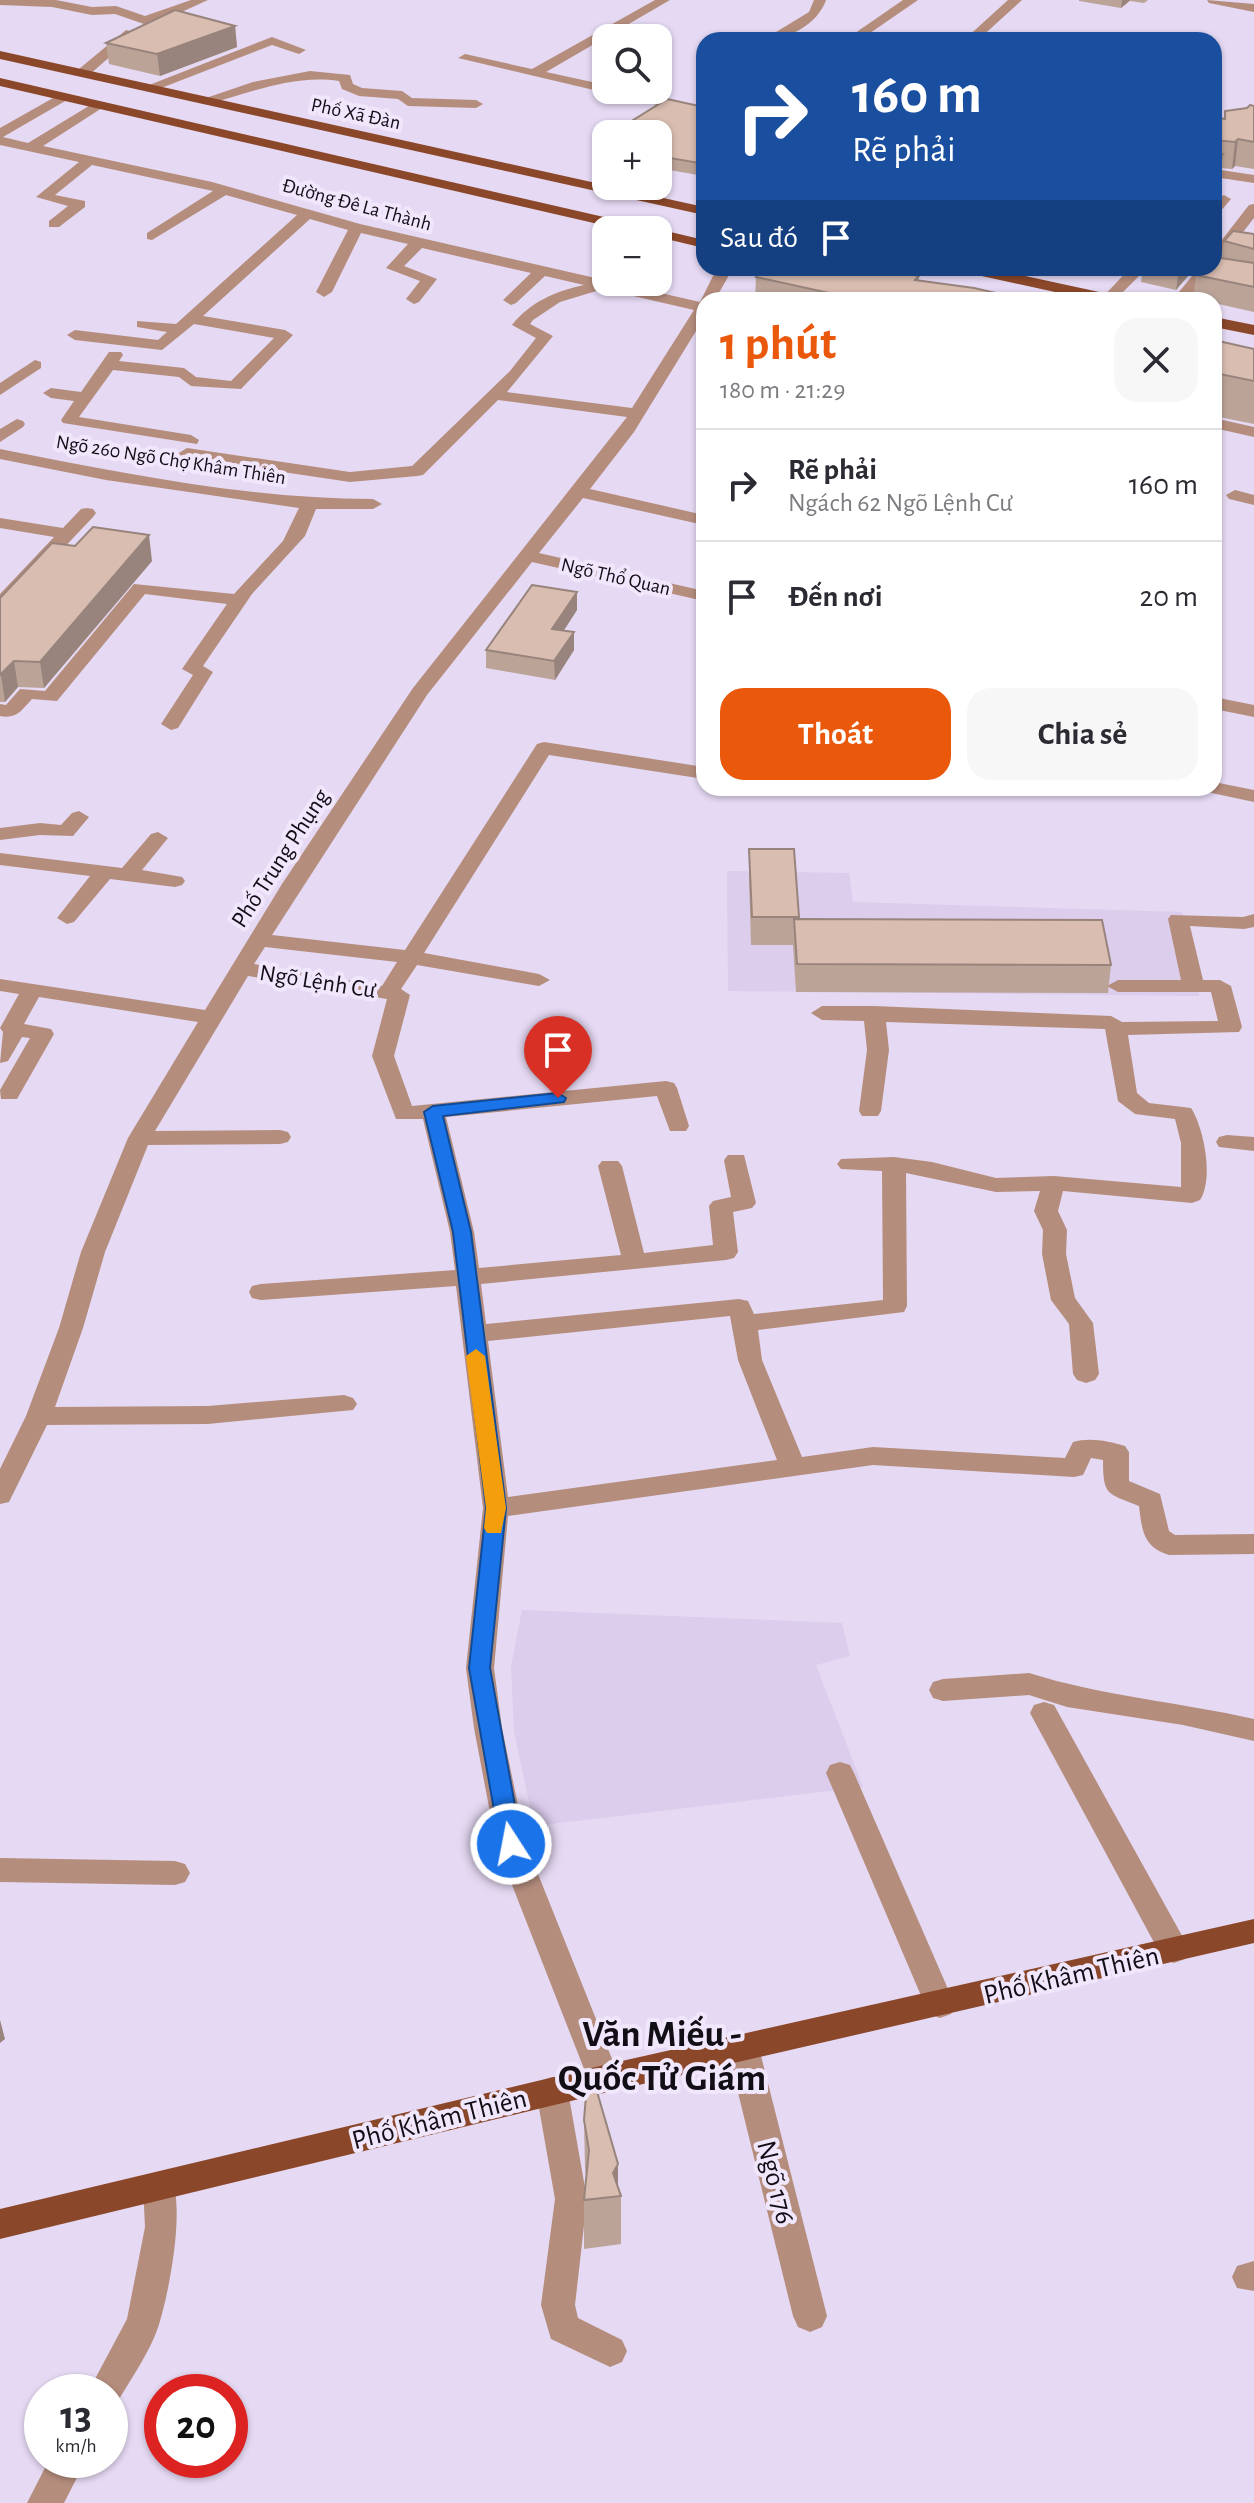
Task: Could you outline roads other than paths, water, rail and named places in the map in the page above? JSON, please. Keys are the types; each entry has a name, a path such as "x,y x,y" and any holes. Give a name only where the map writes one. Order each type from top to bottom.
{"main road":[{"name":"Phố Xã Đàn","path":"0,55 696,209"},
{"path":"0,82 592,218"},
{"path":"679,204 696,202"},
{"path":"672,236 696,242"},
{"path":"1005,276 1078,292"},
{"path":"1222,324 1254,330"},
{"name":"Phố Khâm Thiên","path":"0,2224 552,2091 1254,1931"}],"street":[{"path":"0,1 52,3 92,11 116,10 140,0"},
{"path":"84,72 144,20 202,0"},
{"path":"534,73 664,0"},
{"path":"783,32 815,14 820,0"},
{"path":"863,32 912,0"},
{"path":"979,32 1016,0"},
{"path":"1213,0 1254,8"},
{"path":"116,10 144,20"},
{"path":"229,38 257,46"},
{"path":"151,87 272,41 299,50"},
{"path":"465,58 592,86"},
{"path":"207,100 296,76 331,75 345,78 347,86 359,92 402,95 408,102 476,104"},
{"path":"0,140 62,97"},
{"path":"669,104 696,110"},
{"path":"33,146 97,105"},
{"name":"Đường Đê La Thành","path":"0,140 224,190 356,228 592,284"},
{"path":"54,224 80,204 43,197 91,159"},
{"path":"1222,174 1254,179"},
{"path":"152,236 224,190"},
{"path":"75,335 162,345 306,215"},
{"path":"1222,252 1252,215"},
{"path":"324,292 356,228"},
{"path":"1236,233 1254,236"},
{"path":"414,299 429,279 394,268 418,243"},
{"path":"511,300 540,272"},
{"path":"1117,292 1132,276"},
{"path":"1188,292 1202,276"},
{"path":"127,341 106,364 64,423 189,447 220,458 350,477 410,473 422,468 516,374 545,336 520,325 529,313 575,289 592,288"},
{"name":"Đường Đê La Thành","path":"653,296 696,304"},
{"name":"Phố Trung Phụng","path":"0,1495 39,1416 71,1328 93,1252 139,1138 292,884 420,692 638,414 696,319"},
{"path":"106,364 184,373 191,381 235,386 285,335 184,324 142,324"},
{"path":"0,390 35,365"},
{"path":"51,393 84,397"},
{"path":"494,395 638,414"},
{"path":"0,437 17,424"},
{"path":"1222,425 1254,432"},
{"name":"Ngõ 260 Ngõ Chợ Khâm Thiên","path":"0,454 106,475 309,504 302,530 238,600 225,625 191,669 204,672 171,724"},
{"path":"188,486 220,458"},
{"path":"579,492 696,518"},
{"path":"1235,495 1254,500"},
{"path":"309,504 373,504"},
{"path":"0,605 87,513"},
{"path":"0,523 67,534"},
{"name":"Ngõ Thổ Quan","path":"529,556 696,594"},
{"path":"2,713 10,712 27,693 50,697 140,588 238,600"},
{"path":"1222,705 1254,711"},
{"path":"388,993 544,748 696,772"},
{"path":"1222,790 1254,796"},
{"path":"0,834 40,829 66,832 79,817"},
{"path":"128,874 158,838"},
{"path":"0,859 175,881"},
{"path":"67,918 106,870"},
{"path":"1194,987 1178,919 1244,923 1254,920"},
{"path":"259,940 410,957 539,980"},
{"name":"Ngõ Lệnh Cư","path":"240,968 399,995 383,1056 404,1114 433,1112"},
{"path":"0,985 212,1018"},
{"path":"1116,1029 1231,1027 1220,986 1118,986"},
{"path":"9,1094 43,1034 11,1028 33,988"},
{"path":"822,1013 1111,1023 1116,1029 1126,1096 1143,1109 1183,1113 1195,1143 1192,1195 1054,1183 996,1185 932,1169 894,1164 849,1164"},
{"path":"870,1111 878,1050 874,1013"},
{"path":"0,1056 16,1028"},
{"path":"604,2079 511,1844 488,1728 480,1668 496,1508 462,1232 433,1112 663,1078 678,1126"},
{"path":"139,1138 280,1137"},
{"path":"1227,1142 1254,1144"},
{"path":"261,1292 539,1272 726,1252 721,1206 744,1203 736,1160"},
{"path":"745,1324 777,1317 852,1314 895,1306 894,1164"},
{"path":"610,1166 634,1261"},
{"path":"1054,1183 1046,1211 1055,1230 1054,1254 1063,1300 1081,1323 1086,1374"},
{"path":"473,1334 739,1307 745,1324 750,1360 793,1467"},
{"path":"39,1416 208,1415 344,1404"},
{"path":"496,1508 873,1456 1074,1468 1082,1448 1116,1452 1116,1486 1151,1501 1156,1535 1169,1545 1254,1544"},
{"path":"943,1690 1029,1684 1067,1696 1183,1714 1254,1730"},
{"path":"1044,1713 1174,1950"},
{"path":"840,1773 940,2005"},
{"path":"0,1870 175,1873"},
{"name":"Ngõ 176","path":"743,2048 810,2316"},
{"path":"552,2091 571,2199 558,2305 563,2328 610,2351"},
{"path":"115,2374 143,2322 161,2227 159,2186"},
{"path":"45,2503 58,2478"}],"district":[{"name":"Văn Miếu - Quốc Tử Giám","path":"662,2055"}]}
